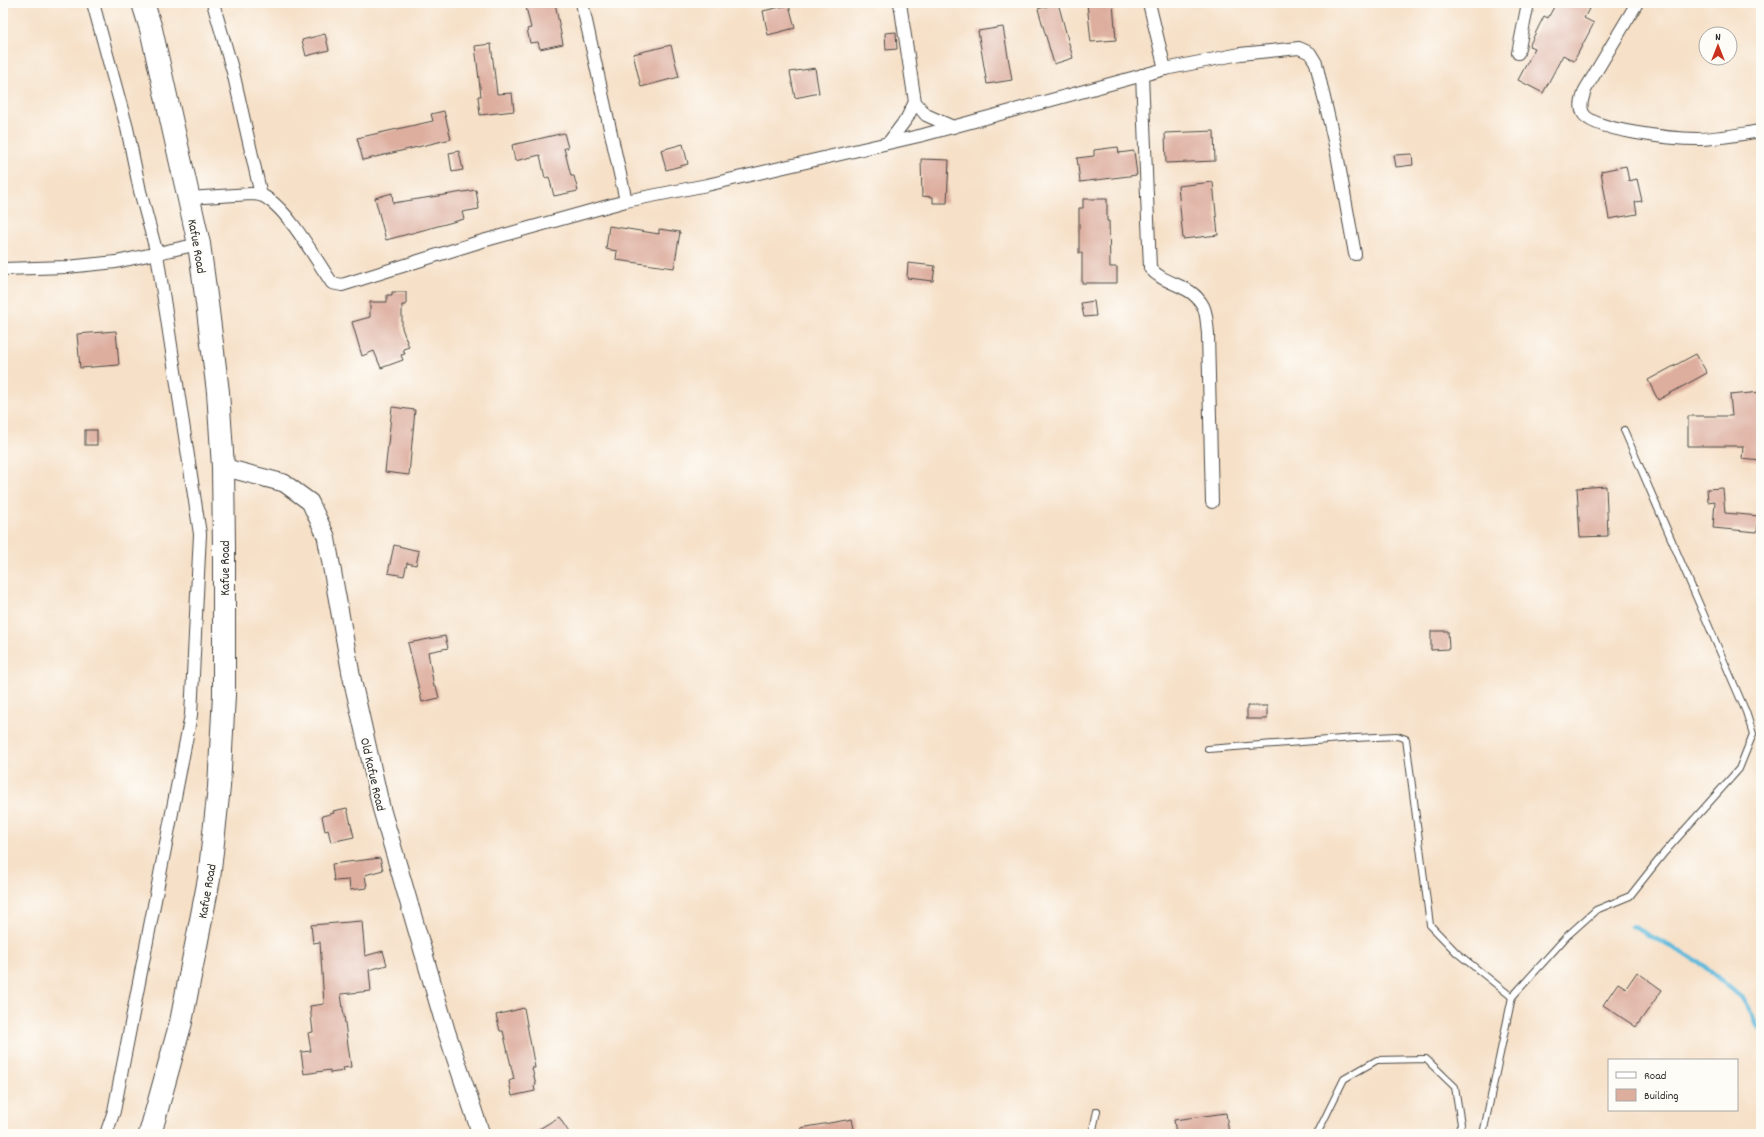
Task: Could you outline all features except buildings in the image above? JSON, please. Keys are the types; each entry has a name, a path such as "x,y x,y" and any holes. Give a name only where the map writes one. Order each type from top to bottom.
{"highway":[{"name":"Kafue Road","path":"143,3 199,244 218,392 223,466 224,695 219,794 209,879 181,1022 150,1134"}],"street":[{"path":"94,3 127,128 140,191 157,254 200,534 191,715 114,1111 106,1134"},
{"path":"213,3 233,72 261,195"},
{"path":"582,3 626,201"},
{"path":"900,3 915,102 926,115 953,127"},
{"path":"1149,3 1165,69"},
{"path":"1518,54 1528,3"},
{"path":"1637,3 1585,90 1581,104 1583,114 1591,122 1632,133 1696,139 1761,131"},
{"path":"188,198 251,194 261,195 270,200 289,219 328,277 335,284 342,284 479,242 626,201 759,174 953,127 1165,69 1240,54 1299,48 1310,54 1316,63 1335,146 1355,254"},
{"path":"1142,75 1150,268 1157,276 1188,288 1204,306 1208,334 1212,502"},
{"path":"889,142 907,118 915,102"},
{"path":"3,270 67,267 116,262 199,244"},
{"name":"Old Kafue Road","path":"223,466 284,483 310,502 326,536 352,674 381,807 446,1030 481,1134"}],"lane":[{"path":"1483,1134 1512,997 1567,936 1596,910 1630,896 1664,852 1739,769 1753,734 1746,712 1624,430"},
{"path":"1208,749 1354,738 1398,736 1406,739 1430,925 1456,954 1512,997"},
{"path":"1317,1134 1344,1079 1377,1060 1426,1059 1455,1087 1461,1124 1458,1134"},
{"path":"1092,1134 1097,1111"}],"waterway":[{"path":"1632,926 1699,962 1742,998 1761,1030"}]}
